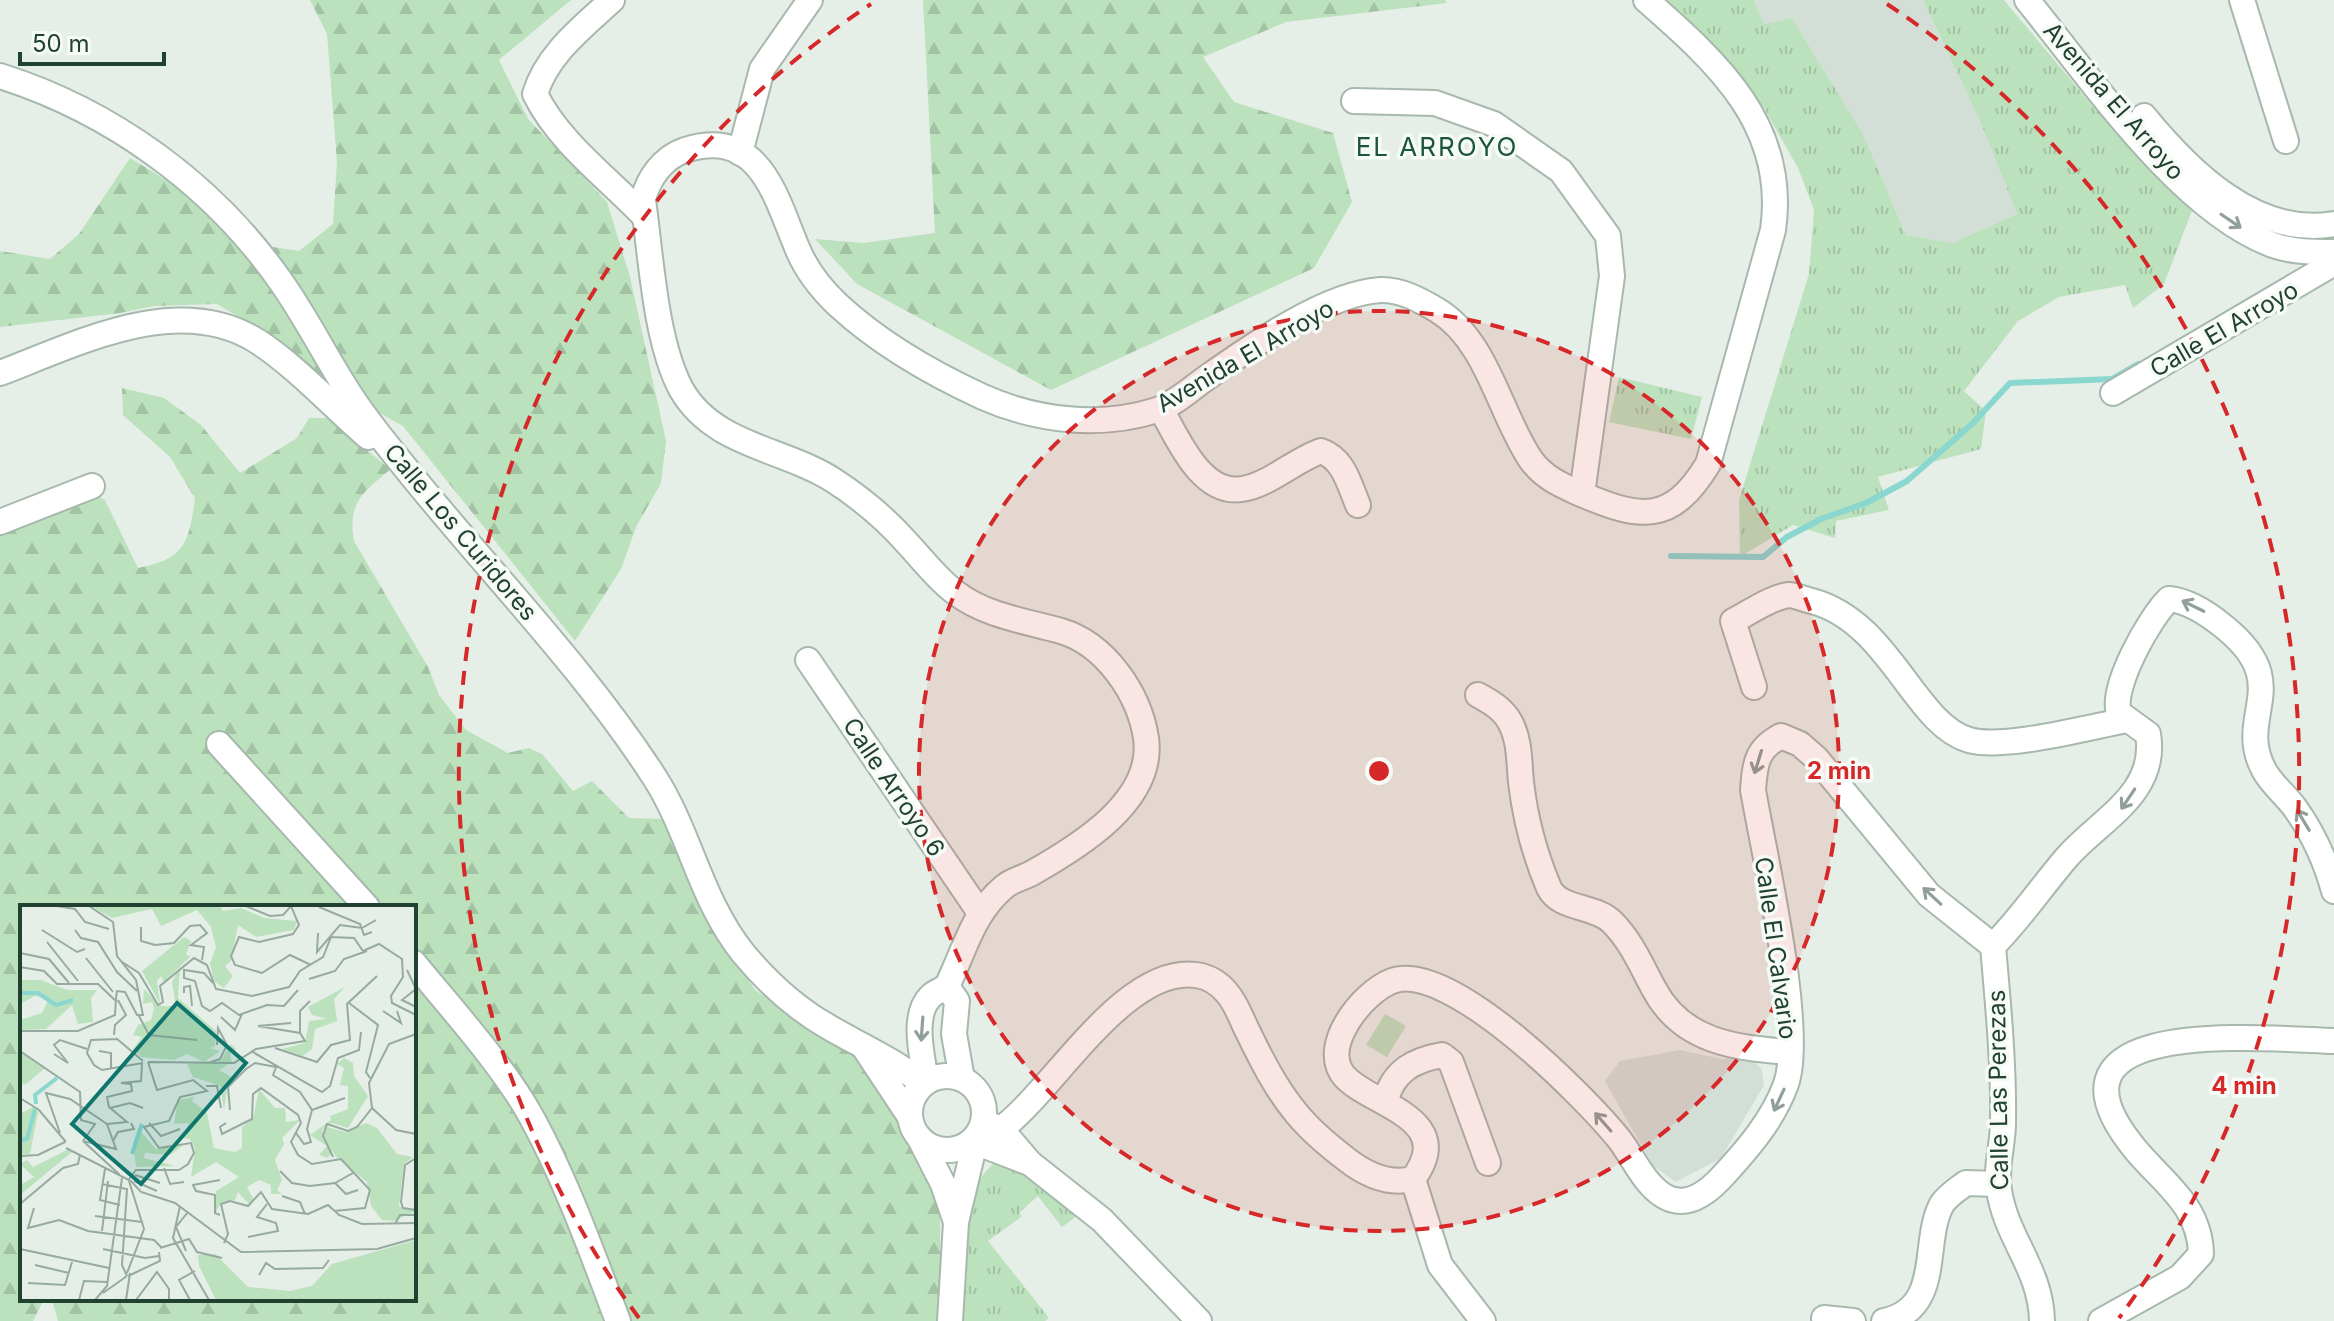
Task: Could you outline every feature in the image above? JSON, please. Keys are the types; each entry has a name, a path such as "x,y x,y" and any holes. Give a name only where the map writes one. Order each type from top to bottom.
{"street":[{"path":"612,0 561,48 539,80 535,94 544,113 573,149 603,173 645,217"},
{"path":"810,0 762,69 740,153 714,146 678,153 646,184 645,217 663,339 682,389 696,407 733,437 808,467 856,496 882,516 956,594 1013,619 1062,631 1085,642 1108,661 1128,688 1146,741 1143,765 1130,796 1115,816 1042,867 1006,885 980,913 947,987 929,998 921,1020 924,1083 910,1105 915,1128 939,1150 961,1148 1028,1106 1105,1020 1145,988 1172,976 1196,975 1215,980 1230,996 1271,1075 1297,1114 1357,1168 1381,1179 1413,1179 1440,1265 1483,1321"},
{"name":"Avenida El Arroyo","path":"740,153 760,169 776,190 798,251 816,281 839,306 932,370 1004,407 1039,416 1118,420 1161,409 1226,364 1291,325 1347,296 1383,290 1415,297 1452,320 1490,379 1530,459 1545,476 1621,510 1648,514 1673,506 1696,484 1708,464 1752,312 1777,201 1768,145 1736,89 1682,31 1646,0"},
{"name":"Avenida El Arroyo","path":"2027,0 2156,157 2228,220 2272,244 2299,251 2334,252"},
{"name":"Avenida El Arroyo","path":"2048,0 2163,139 2221,191 2272,220 2301,227 2334,224"},
{"path":"2242,0 2286,141"},
{"name":"Calle Los Curidores","path":"0,76 44,90 91,116 192,181 241,231 279,279 350,396 568,662 654,777 675,812 711,903 740,949 775,990 823,1025 908,1071 924,1083"},
{"path":"1354,101 1435,103 1494,124 1561,171 1608,236 1612,276 1582,494"},
{"name":"Calle El Arroyo","path":"2113,393 2334,263"},
{"path":"0,373 83,341 154,322 210,322 256,341 407,469"},
{"path":"1161,409 1197,468 1217,485 1241,490 1321,451 1333,455 1343,469 1358,505"},
{"path":"0,522 92,486"},
{"path":"1754,687 1743,661 1733,621 1789,595 1822,604 1864,627 1937,717 1953,733 1971,741 2029,738 2127,720"},
{"path":"1993,946 2022,918 2065,859 2118,814 2135,789 2150,749 2148,734 2119,713 2117,700 2143,634 2157,610 2169,599 2180,600 2207,613 2246,644 2262,679 2258,752 2264,772 2295,807 2311,833 2334,891"},
{"name":"Calle Arroyo 6","path":"808,660 980,913"},
{"path":"1478,695 1495,704 1514,730 1533,845 1551,891 1561,901 1601,913 1611,921 1638,956 1662,1004 1678,1021 1723,1045 1790,1052"},
{"name":"Calle El Calvario","path":"1413,1179 1423,1165 1424,1140 1414,1122 1386,1100 1347,1080 1340,1069 1340,1039 1346,1020 1370,994 1393,981 1420,981 1485,1013 1573,1087 1618,1139 1656,1191 1675,1201 1686,1201 1713,1186 1769,1121 1787,1081 1790,1017 1753,790 1756,759 1767,743 1781,736 1800,744 1840,785 1929,895 1993,946"},
{"path":"219,744 365,905"},
{"name":"Calle Las Perezas","path":"1993,946 2003,1123 1998,1184 2003,1219 2028,1259 2041,1304 2042,1321"},
{"path":"416,965 532,1116 576,1212 618,1321"},
{"path":"947,987 957,1001 954,1034 962,1079"},
{"path":"2101,1321 2180,1277 2201,1254 2199,1226 2191,1210 2134,1148 2116,1123 2105,1097 2105,1079 2114,1066 2161,1042 2272,1038 2334,1041"},
{"path":"863,1047 915,1128 943,1184 956,1222"},
{"path":"1386,1100 1390,1083 1401,1072 1421,1059 1442,1055 1451,1062 1488,1163"},
{"path":"924,1083 949,1076 962,1079 980,1096 982,1134 972,1155 956,1222 950,1321"},
{"path":"982,1134 1030,1163 1102,1220 1199,1321"},
{"path":"1884,1321 1898,1318 1915,1303 1927,1276 1941,1206 1966,1183 1998,1184"},
{"path":"1824,1318 1853,1321"}],"shaded area":[{"path":"1754,0 1923,0 1980,121 2017,214 1952,243 1906,235 1863,134 1792,18 1764,24"},
{"path":"1680,1050 1722,1059 1750,1056 1762,1070 1764,1085 1721,1158 1676,1182 1653,1166 1605,1081 1620,1061"}],"green space":[{"path":"310,0 571,0 499,60 528,119 607,202 630,277 666,441 661,483 636,527 621,569 575,641 403,426 345,394 276,339 217,304 154,306 0,327 0,251 50,259 79,234 130,158 207,205 246,243 299,251 333,224 337,162 327,34"},
{"path":"923,0 1445,0 1447,3 1286,22 1203,57 1234,102 1333,133 1352,202 1314,268 1051,390 857,284 815,239 863,243 935,233"},
{"path":"1664,0 1754,0 1764,24 1792,18 1863,134 1906,235 1952,243 2017,214 1980,121 1923,0 2004,0 2090,103 2193,208 2164,284 2133,308 2125,285 2059,297 2018,321 1964,391 1986,411 1981,449 1878,477 1889,510 1836,521 1835,538 1793,525 1740,557 1739,500 1809,274 1814,210 1798,168 1764,108"},
{"path":"1619,377 1702,397 1691,439 1609,422"},
{"path":"122,388 164,398 201,425 240,473 297,438 309,418 328,418 385,465 393,467 360,498 353,516 354,541 428,667 439,695 466,730 508,753 529,748 542,754 573,791 592,781 629,818 663,819 721,939 755,990 859,1059 894,1102 928,1166 940,1200 940,1321 58,1321 53,1301 416,1301 416,905 20,905 20,1301 43,1301 33,1321 0,1321 0,527 82,488 105,500 138,568 166,560 175,554 187,538 195,498 170,457 123,415"},
{"path":"1385,1014 1406,1026 1387,1057 1366,1045"},
{"path":"993,1164 1028,1175 1081,1213 1062,1227 1038,1196 1020,1212 1021,1217 988,1241 1049,1318 1045,1321 959,1321 960,1260 966,1216 981,1178"}],"waterway":[{"path":"1671,556 1763,557 1787,537 1821,519 1866,503 1907,481 1972,424 2010,383 2112,379 2138,364"}],"district":[{"name":"EL ARROYO","path":"1437,146"}]}
